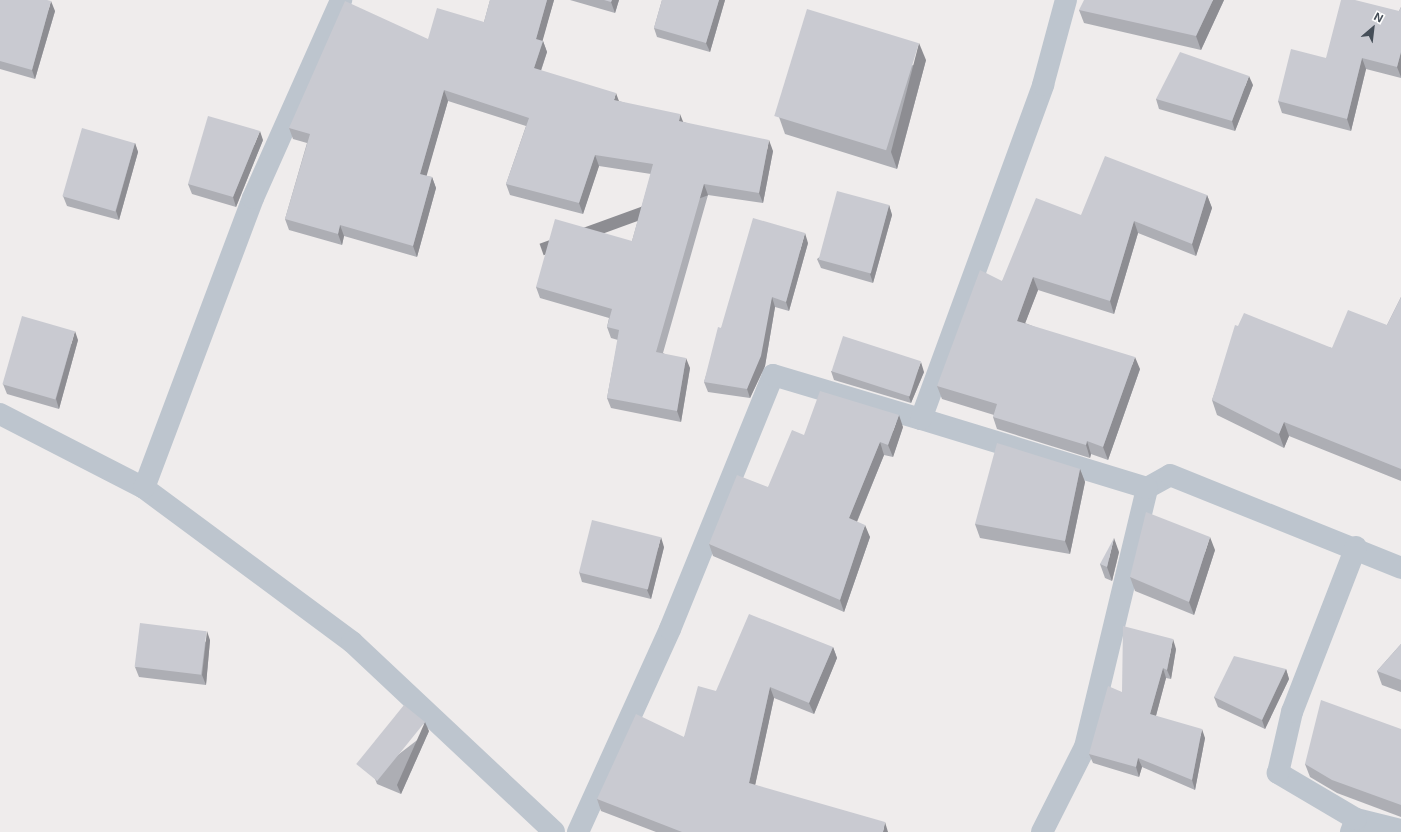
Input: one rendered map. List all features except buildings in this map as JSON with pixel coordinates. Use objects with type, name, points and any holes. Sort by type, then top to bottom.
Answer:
[{"type":"street","points":[[144,488],[253,198],[340,0]]},
{"type":"street","points":[[921,419],[1043,85],[1066,0]]},
{"type":"street","points":[[578,832],[670,630],[773,375],[1147,488],[1170,475],[1356,547],[1401,568]]},
{"type":"street","points":[[0,414],[144,488],[352,642],[554,832]]},
{"type":"street","points":[[1042,832],[1085,747],[1147,488]]},
{"type":"street","points":[[1356,547],[1292,712],[1278,773],[1354,825],[1401,830]]}]
